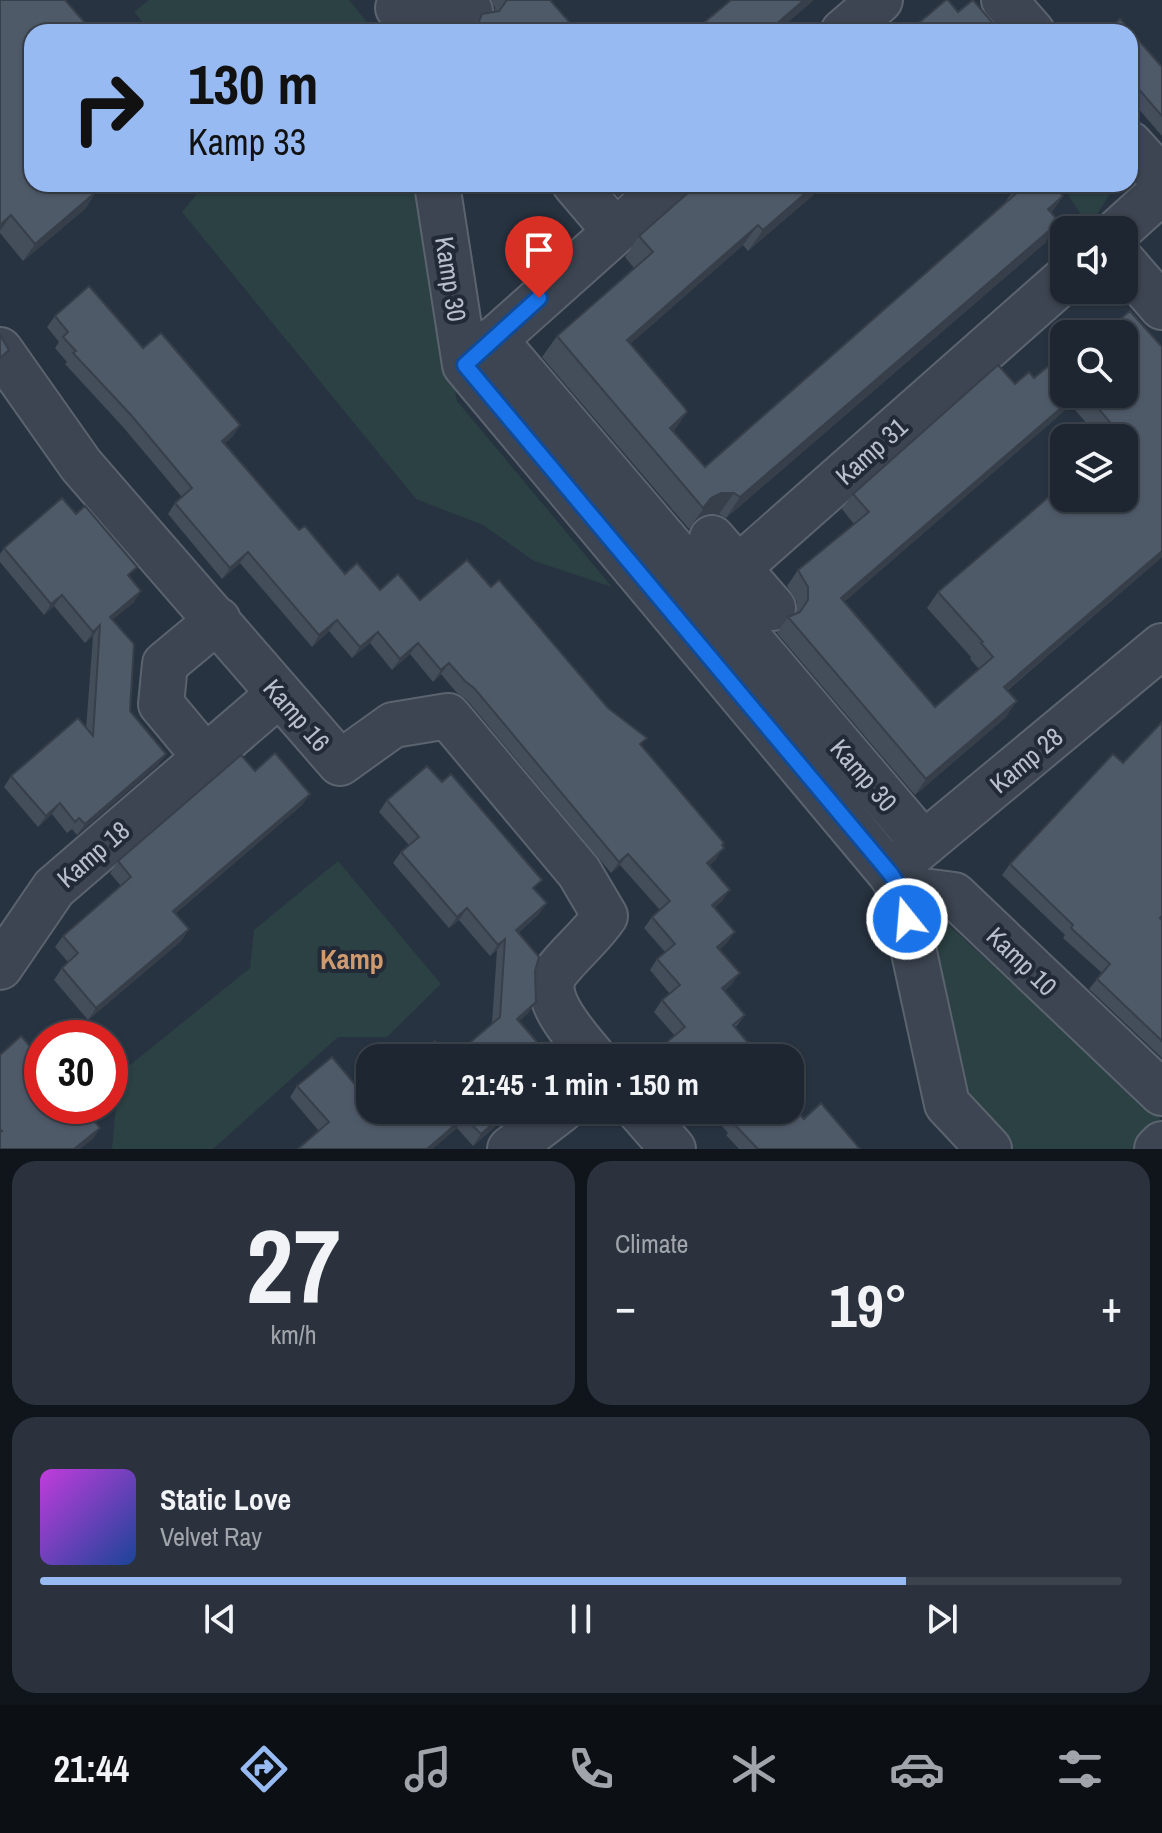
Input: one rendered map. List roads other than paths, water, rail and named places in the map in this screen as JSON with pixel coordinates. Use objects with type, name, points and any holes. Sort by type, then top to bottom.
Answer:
[{"type":"street","points":[[852,24],[880,0]]},
{"type":"street","points":[[1004,0],[1025,24]]},
{"type":"street","points":[[400,10],[434,21],[458,20]]},
{"type":"street","points":[[1138,153],[1162,179]]},
{"type":"street","points":[[1134,216],[1162,191]]},
{"type":"street","name":"Kamp 30","points":[[440,192],[492,341],[931,819]]},
{"type":"street","points":[[492,341],[618,197]]},
{"type":"street","points":[[1138,279],[1162,307]]},
{"type":"street","name":"Kamp 31","points":[[707,575],[1050,292]]},
{"type":"street","name":"Kamp 30","points":[[492,341],[549,370],[707,575],[895,880]]},
{"type":"street","name":"Kamp 16","points":[[0,350],[81,465],[340,763],[393,725],[448,716],[579,872],[605,916],[592,935],[554,975],[552,992],[560,1016],[583,1044]]},
{"type":"street","name":"Kamp 30","points":[[707,575],[765,615],[931,819]]},
{"type":"street","points":[[206,758],[161,704],[165,664],[218,620]]},
{"type":"street","name":"Kamp 28","points":[[895,880],[931,819],[1162,646]]},
{"type":"street","name":"Kamp 18","points":[[0,967],[54,888],[278,695]]},
{"type":"street","points":[[895,880],[947,1104],[989,1149]]},
{"type":"street","name":"Kamp 10","points":[[895,880],[954,895],[1162,1093]]},
{"type":"street","points":[[651,1124],[673,1149]]},
{"type":"street","points":[[1157,1149],[1162,1144]]},
{"type":"district","name":"Kamp","points":[[352,959]]}]
